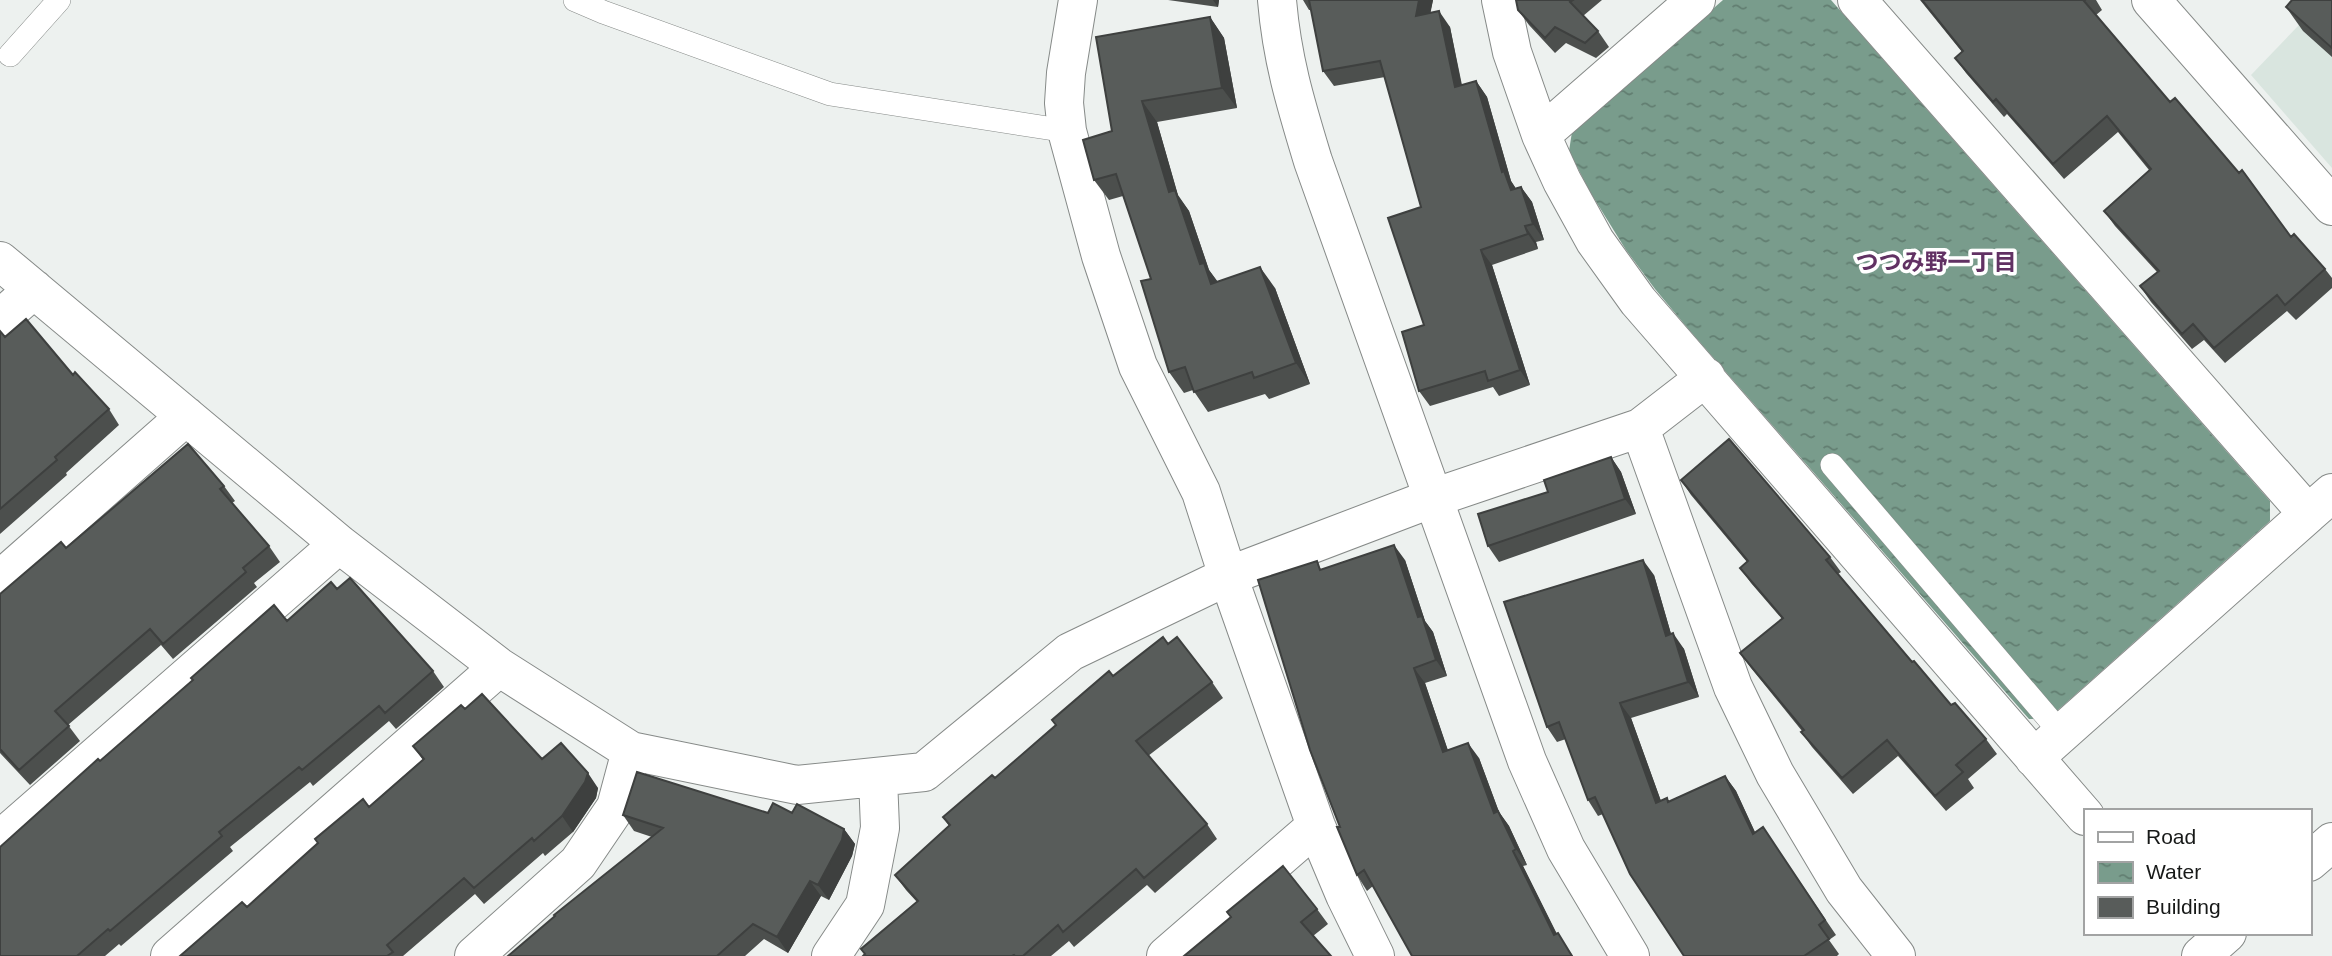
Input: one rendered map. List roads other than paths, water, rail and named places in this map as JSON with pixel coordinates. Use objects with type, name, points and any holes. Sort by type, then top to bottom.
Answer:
[{"type":"street","points":[[1078,0],[1063,103],[1067,131],[1101,256],[1138,366],[1201,492],[1316,826],[1345,895],[1375,956]]},
{"type":"street","points":[[1277,0],[1288,80],[1310,150],[1527,761],[1566,849],[1630,956]]},
{"type":"street","points":[[1502,0],[1512,52],[1541,135],[1562,181],[1595,241],[1638,301],[1706,377],[2048,746],[2084,814]]},
{"type":"street","points":[[1541,135],[1696,0]]},
{"type":"street","points":[[1857,0],[2320,503],[2048,746]]},
{"type":"street","points":[[2151,0],[2332,206]]},
{"type":"street","points":[[0,261],[339,544],[499,667],[631,751],[797,785],[924,772],[1070,652],[1228,576],[1433,498],[1640,428],[1706,377]]},
{"type":"street","points":[[0,319],[34,289]]},
{"type":"street","points":[[0,580],[186,416]]},
{"type":"street","points":[[1640,428],[1733,687],[1775,774],[1844,890],[1896,956]]},
{"type":"street","points":[[3,830],[339,544]]},
{"type":"street","points":[[170,956],[499,667]]},
{"type":"street","points":[[474,956],[578,863],[616,807],[631,751]]},
{"type":"street","points":[[831,956],[865,905],[880,828],[878,778]]},
{"type":"street","points":[[1166,956],[1316,826]]},
{"type":"street","points":[[2311,860],[2332,842]]},
{"type":"lane","points":[[10,55],[59,0]]},
{"type":"lane","points":[[575,0],[830,94],[1067,131]]},
{"type":"lane","points":[[1832,465],[2048,746]]},
{"type":"water","points":[[1723,0],[1831,0],[2270,501],[2270,521],[2048,719],[2029,719],[1690,331],[1626,250],[1590,192],[1569,151],[1572,132]]},
{"type":"district","name":"つつみ野一丁目","points":[[1936,262]]}]
